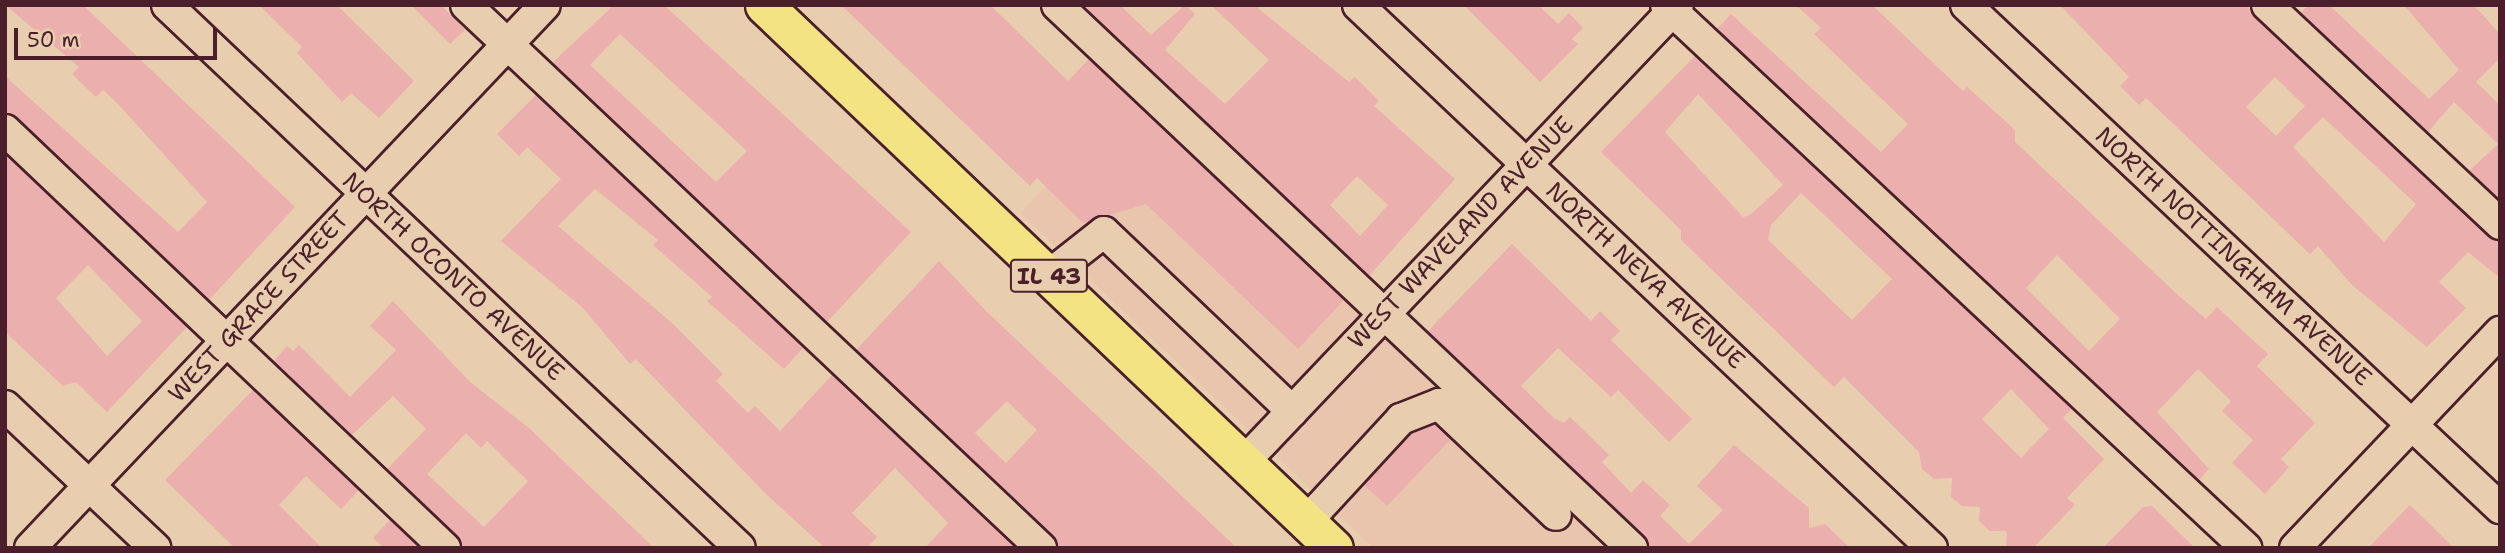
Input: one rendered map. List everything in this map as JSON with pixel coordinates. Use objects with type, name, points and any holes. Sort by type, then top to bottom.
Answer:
[{"type":"main road","name":"IL 43","points":[[764,5],[1334,548]]},
{"type":"street","name":"NORTH OCONTO AVENUE","points":[[167,5],[740,548]]},
{"type":"street","points":[[466,5],[1041,548]]},
{"type":"street","name":"WEST GRACE STREET","points":[[30,548],[545,5]]},
{"type":"street","points":[[1057,5],[1632,548]]},
{"type":"street","name":"NORTH NEVA AVENUE","points":[[1358,5],[1932,548]]},
{"type":"street","name":"NORTH NOTTINGHAM AVENUE","points":[[1966,5],[2500,508]]},
{"type":"street","points":[[2267,5],[2500,225]]},
{"type":"street","points":[[1672,7],[2246,548]]},
{"type":"street","name":"WEST WAVELAND AVENUE","points":[[1244,462],[1672,7]]},
{"type":"street","points":[[5,130],[445,548]]},
{"type":"street","points":[[1048,276],[1104,232],[1292,411]]},
{"type":"street","points":[[2295,548],[2500,332]]},
{"type":"street","points":[[1307,522],[1401,419],[1439,404],[1556,515]]},
{"type":"street","points":[[5,406],[155,548]]},
{"type":"shaded area","points":[[1138,89],[1623,548],[1373,548],[1020,213]]},
{"type":"building","points":[[5,5],[83,5],[295,207],[209,300],[5,113],[5,76],[178,232],[207,202],[118,104],[103,90],[96,97],[72,74],[79,67]]},
{"type":"building","points":[[259,5],[337,5],[414,81],[379,118],[351,93],[342,102],[297,53],[302,47]]},
{"type":"building","points":[[411,5],[441,5],[465,30],[450,44]]},
{"type":"building","points":[[614,5],[664,5],[911,232],[827,322],[552,63]],"holes":[[[620,34],[747,151],[716,182],[590,65]]]},
{"type":"building","points":[[841,5],[990,5],[1068,81],[1089,59],[1344,300],[1298,349],[1146,204],[1083,223],[1037,178],[1030,186]]},
{"type":"building","points":[[1083,5],[1120,5],[1151,35],[1185,5],[1195,14],[1165,50],[1225,104],[1269,60],[1211,5],[1254,5],[1349,82],[1355,77],[1379,101],[1374,106],[1455,179],[1369,276]],"holes":[[[1357,176],[1388,205],[1360,236],[1330,205]]]},
{"type":"building","points":[[1464,5],[1538,5],[1558,24],[1569,13],[1583,28],[1572,39],[1578,44],[1540,82]]},
{"type":"building","points":[[1796,5],[1872,5],[1963,91],[1967,87],[2015,130],[2015,142],[2178,295],[2206,319],[2217,307],[2268,354],[2257,366],[2315,423],[2281,459],[2289,467],[2265,494],[2232,463],[2253,440],[2222,411],[2231,401],[2198,369],[2157,412],[2209,469],[2199,480],[1717,29],[1731,14],[1881,152],[1908,124],[1814,34],[1821,28]],"holes":[[[2057,255],[2120,319],[2089,351],[2026,288]]]},
{"type":"building","points":[[2060,5],[2246,5],[2500,241],[2500,278],[2468,252],[2439,282],[2466,308],[2427,347],[2352,285],[2318,246],[2310,254],[2146,98],[2139,105],[2120,86],[2129,77]],"holes":[[[2275,77],[2305,106],[2276,136],[2246,107]],[[2323,117],[2416,204],[2384,242],[2293,147]]]},
{"type":"building","points":[[2308,5],[2329,5],[2429,99],[2459,70],[2404,5],[2473,5],[2484,16],[2500,35],[2500,58],[2476,82],[2500,105],[2500,200],[2469,171],[2498,144],[2454,102],[2428,132],[2301,13]]},
{"type":"building","points":[[1695,56],[2072,409],[2063,418],[2104,459],[2067,498],[2075,505],[2033,548],[2006,548],[2007,531],[1990,531],[1979,521],[1980,507],[1962,506],[1951,497],[1952,478],[1934,479],[1922,469],[1919,452],[1844,377],[1834,387],[1681,240],[1681,230],[1601,152]],"holes":[[[1698,94],[1783,185],[1750,215],[1743,217],[1665,132]],[[1801,193],[1892,279],[1852,320],[1768,240],[1771,225]],[[2011,389],[2049,429],[2021,458],[1982,419]]]},
{"type":"building","points":[[536,95],[803,348],[784,369],[707,301],[712,297],[653,245],[658,240],[595,189],[558,226],[672,323],[723,374],[716,381],[748,413],[755,406],[780,431],[832,375],[1015,548],[925,548],[948,523],[895,468],[852,513],[877,537],[867,548],[825,548],[767,495],[636,359],[630,364],[583,308],[501,241],[561,179],[527,147],[519,156],[497,134]]},
{"type":"building","points":[[5,154],[187,327],[107,412],[76,382],[63,386],[5,332]],"holes":[[[88,265],[142,321],[107,356],[56,298]]]},
{"type":"building","points":[[1512,244],[1591,321],[1600,311],[1620,331],[1611,340],[1692,419],[1669,442],[1618,390],[1611,397],[1558,348],[1521,386],[1554,418],[1564,423],[1570,417],[1609,455],[1602,462],[1631,493],[1643,480],[1670,505],[1660,516],[1689,544],[1723,510],[1697,486],[1734,445],[1809,508],[1809,528],[1825,524],[1850,548],[1649,548],[1644,535],[1428,331]]},
{"type":"building","points":[[939,261],[986,311],[1237,548],[1058,548],[1053,535],[856,350]],"holes":[[[1007,401],[1037,430],[1006,463],[975,433]]]},
{"type":"building","points":[[393,301],[470,382],[529,428],[654,548],[462,548],[457,535],[387,469],[426,429],[393,396],[352,435],[274,361],[287,346],[293,351],[299,345],[350,397],[396,350],[370,326]],"holes":[[[466,433],[481,448],[487,441],[528,481],[484,527],[427,474]]]},
{"type":"building","points":[[253,390],[359,490],[341,509],[306,476],[279,505],[322,548],[235,548],[165,480]]},
{"type":"building","points":[[1435,424],[1451,439],[1387,506],[1364,485],[1411,434]]},
{"type":"building","points":[[2410,505],[2454,548],[2368,548]]},
{"type":"building","points":[[2152,506],[2195,548],[2103,548],[2143,507]]},
{"type":"building","points":[[390,520],[419,548],[384,548],[373,538]]}]
